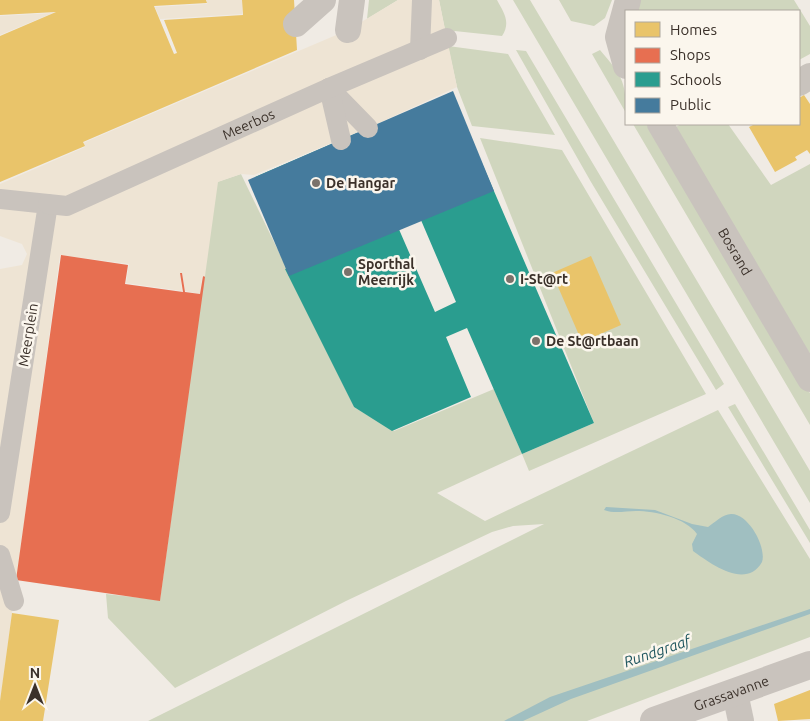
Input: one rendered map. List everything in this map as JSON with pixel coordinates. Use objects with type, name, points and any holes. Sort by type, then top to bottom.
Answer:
[{"type":"street","points":[[296,24],[322,0]]},
{"type":"street","points":[[348,30],[352,0]]},
{"type":"street","points":[[420,50],[422,0]]},
{"type":"street","points":[[625,11],[618,37],[625,62]]},
{"type":"street","name":"Meerbos","points":[[48,204],[67,206],[328,88],[447,38]]},
{"type":"street","points":[[328,88],[368,128]]},
{"type":"street","points":[[328,88],[341,140]]},
{"type":"street","name":"Bosrand","points":[[661,125],[810,379]]},
{"type":"street","points":[[0,199],[48,204]]},
{"type":"street","name":"Meerplein","points":[[0,513],[48,204]]},
{"type":"street","points":[[0,555],[14,601]]},
{"type":"street","name":"Grassavanne","points":[[654,721],[810,665]]},
{"type":"street","points":[[735,693],[741,721]]},
{"type":"green space","points":[[369,0],[398,0],[367,19]]},
{"type":"green space","points":[[439,0],[497,0],[506,18],[505,31],[502,36],[445,30]]},
{"type":"green space","points":[[513,0],[530,0],[810,471],[810,503]]},
{"type":"green space","points":[[559,0],[612,0],[605,18],[594,26],[571,21]]},
{"type":"green space","points":[[639,0],[794,0],[810,26],[810,54],[800,59],[800,10],[634,10]]},
{"type":"green space","points":[[448,46],[508,54],[555,135],[472,126],[457,87]]},
{"type":"green space","points":[[516,50],[526,51],[724,384],[716,390],[591,182]]},
{"type":"green space","points":[[600,50],[621,78],[625,93],[625,111],[592,54]]},
{"type":"green space","points":[[634,125],[649,125],[804,386],[810,393],[810,425]]},
{"type":"green space","points":[[680,125],[729,125],[771,185],[810,164],[810,354],[671,129]]},
{"type":"green space","points":[[480,138],[562,150],[706,394],[529,471],[522,454],[594,423]]},
{"type":"green space","points":[[241,174],[354,407],[394,431],[494,389],[522,454],[437,493],[485,521],[718,410],[810,559],[810,637],[587,721],[148,721],[544,524],[513,526],[492,532],[346,601],[175,688],[108,618],[106,594],[160,600],[217,182]]},
{"type":"green space","points":[[735,404],[810,530],[810,543],[728,407]]},
{"type":"shaded area","points":[[207,0],[242,0],[242,14],[160,19],[155,7],[207,4]]},
{"type":"shaded area","points":[[398,0],[439,0],[457,87],[368,128],[254,175],[241,174],[218,182],[205,276],[202,276],[200,294],[185,291],[182,273],[180,273],[182,291],[126,283],[129,264],[60,255],[0,703],[0,269],[22,265],[27,254],[22,244],[0,236],[0,184],[85,147],[83,143],[348,30]]},
{"type":"shaded area","points":[[53,13],[0,35],[0,16]]},
{"type":"water","points":[[606,507],[655,510],[692,524],[708,527],[725,515],[737,515],[744,519],[755,532],[762,548],[762,562],[755,570],[747,574],[728,572],[693,551],[692,544],[697,534],[686,524],[661,514],[644,511],[612,512],[604,510]]},
{"type":"water","points":[[810,609],[810,614],[571,699],[523,721],[504,721],[550,697]]},
{"type":"building: Homes","points":[[0,0],[206,0],[207,3],[154,6],[174,54],[177,53],[164,20],[243,15],[242,0],[294,0],[297,50],[83,142],[85,146],[0,182],[0,36],[56,12],[0,15]]},
{"type":"building: Homes","points":[[804,95],[810,104],[810,154],[807,150],[795,157],[797,160],[775,172],[749,127],[753,125],[800,125],[800,97]]},
{"type":"building: Homes","points":[[591,256],[621,325],[582,342],[552,273]]},
{"type":"building: Homes","points":[[12,613],[59,620],[43,721],[0,721],[0,701]]},
{"type":"building: Homes","points":[[810,690],[810,719],[778,721],[774,704]]},
{"type":"building: Shops","points":[[61,255],[128,265],[125,284],[183,292],[180,273],[182,273],[185,292],[200,294],[203,276],[205,277],[160,601],[16,580]]},
{"type":"building: Schools","points":[[357,133],[435,312],[456,302],[406,185],[478,154],[594,423],[522,454],[467,328],[446,337],[471,397],[392,431],[354,407],[285,269],[294,266],[255,177]]},
{"type":"building: Public","points":[[453,91],[494,191],[289,276],[248,180]]},
{"type":"place","name":"De Hangar","points":[[316,183]]},
{"type":"place","name":"Sporthal Meerrijk","points":[[348,272]]},
{"type":"place","name":"I-St@rt","points":[[510,279]]},
{"type":"place","name":"De St@rtbaan","points":[[536,341]]},
{"type":"water label","name":"Rundgraaf","points":[[657,651]]}]
